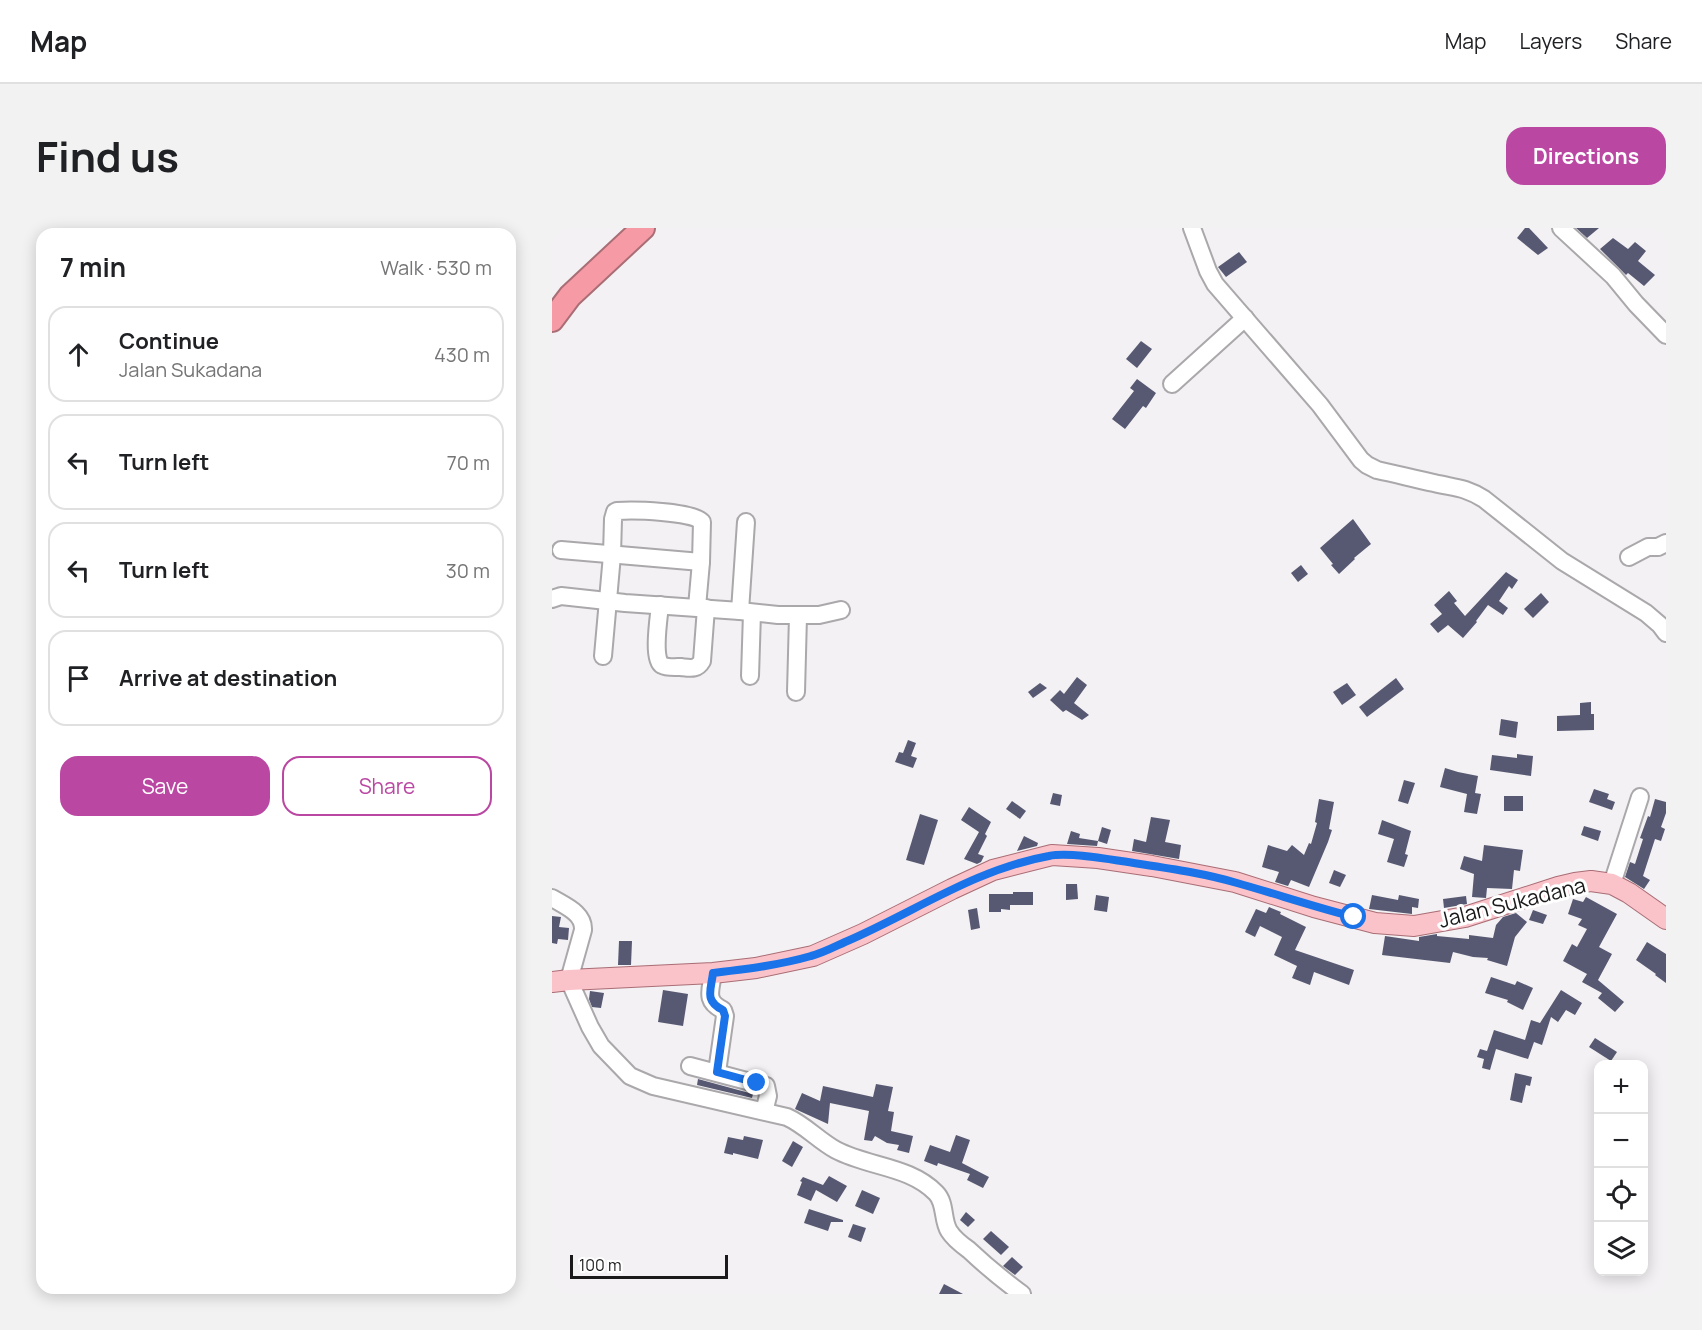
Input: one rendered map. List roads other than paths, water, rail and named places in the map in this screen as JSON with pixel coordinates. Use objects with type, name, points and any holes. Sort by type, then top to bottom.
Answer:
[{"type":"highway","points":[[552,320],[570,296],[643,228]]},
{"type":"main road","name":"Jalan Sukadana","points":[[560,981],[713,973],[756,968],[813,956],[993,870],[1052,855],[1098,858],[1235,882],[1314,907],[1375,922],[1414,926],[1465,916],[1575,882],[1591,881],[1612,884],[1666,919]]},
{"type":"street","points":[[1192,228],[1215,284],[1320,405],[1360,460],[1377,470],[1472,492],[1562,561],[1646,613],[1666,633]]},
{"type":"street","points":[[1561,228],[1613,276],[1636,304],[1666,334]]},
{"type":"street","points":[[1172,384],[1245,318]]},
{"type":"street","points":[[603,656],[615,512],[620,510],[682,514],[698,518],[702,522],[701,662],[698,666],[693,668],[667,666],[658,662],[660,605]]},
{"type":"street","points":[[746,522],[746,612],[750,676]]},
{"type":"street","points":[[1629,557],[1648,547],[1658,547],[1666,543]]},
{"type":"street","points":[[561,550],[701,562]]},
{"type":"street","points":[[552,599],[561,596],[798,616],[819,615],[842,610]]},
{"type":"street","points":[[796,692],[798,616]]},
{"type":"street","points":[[1612,884],[1640,797]]},
{"type":"street","points":[[552,898],[581,917],[584,924],[560,981],[602,1046],[630,1076],[653,1086],[787,1117],[797,1121],[838,1151],[912,1176],[939,1196],[946,1216],[946,1225],[953,1236],[991,1271],[1022,1294]]},
{"type":"street","points":[[713,973],[711,1002],[723,1010],[725,1016],[717,1072]]},
{"type":"street","points":[[690,1066],[766,1086],[768,1096],[766,1104]]}]
